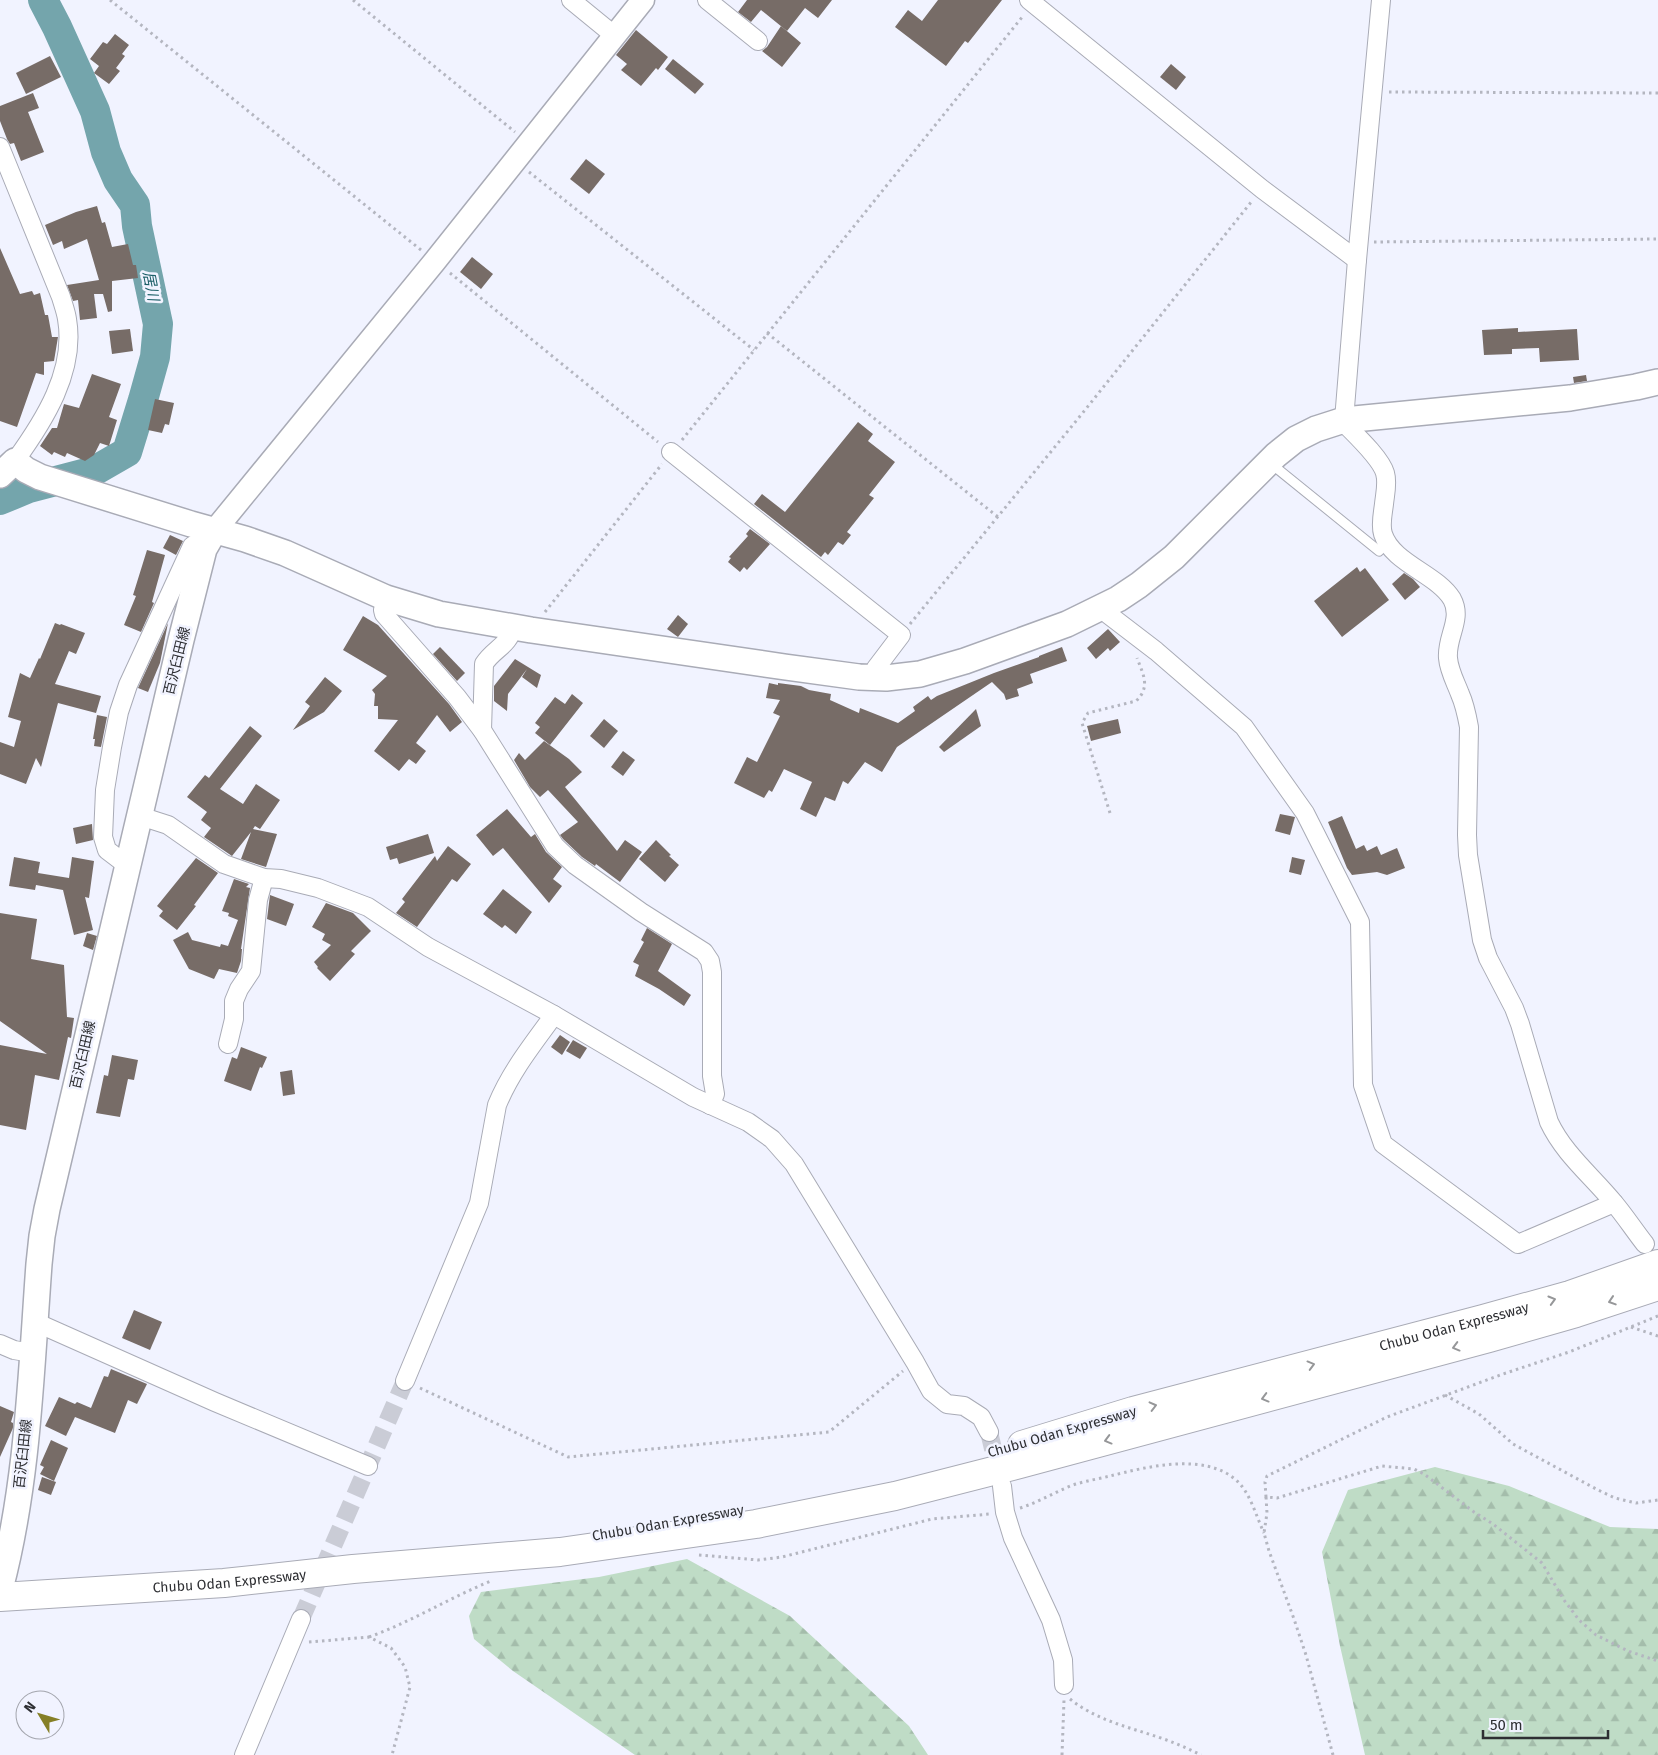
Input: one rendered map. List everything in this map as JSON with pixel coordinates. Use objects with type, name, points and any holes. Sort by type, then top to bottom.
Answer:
[{"type":"highway","name":"Chubu Odan Expressway","points":[[457,1562],[752,1508],[892,1478],[1016,1447],[1133,1411],[1570,1295],[1651,1254]]},
{"type":"highway","name":"Chubu Odan Expressway","points":[[0,1596],[224,1583],[353,1569],[457,1562],[560,1552],[756,1524],[895,1496],[1020,1464],[1489,1338],[1576,1313],[1658,1286]]},
{"type":"main road","points":[[8,468],[210,538],[285,553],[386,598],[439,614],[522,628],[873,678],[920,674],[965,661],[1067,624],[1103,607],[1139,585],[1174,557],[1269,462],[1296,439],[1316,429],[1344,420],[1570,398],[1636,388],[1658,382]]},
{"type":"main road","name":"百沢臼田線","points":[[0,1589],[17,1512],[22,1477],[42,1236],[47,1209],[181,640],[210,538]]},
{"type":"street","points":[[571,0],[615,36]]},
{"type":"street","points":[[128,866],[107,850],[103,837],[106,790],[119,712],[128,685],[192,546],[210,538],[435,261],[643,0]]},
{"type":"street","points":[[707,0],[758,41]]},
{"type":"street","points":[[1381,0],[1358,242],[1344,420],[1347,426],[1380,462],[1385,473],[1382,532],[1387,543],[1396,553],[1442,589],[1451,598],[1456,610],[1448,657],[1451,672],[1466,710],[1470,727],[1468,842],[1482,940],[1488,958],[1514,1008],[1549,1122],[1556,1137],[1565,1150],[1614,1203],[1651,1254]]},
{"type":"street","points":[[1031,2],[1262,188],[1357,260]]},
{"type":"street","points":[[0,147],[61,297],[68,327],[67,357],[56,392],[33,436],[8,468]]},
{"type":"street","points":[[671,452],[901,635],[876,668],[873,678]]},
{"type":"street","points":[[386,598],[384,614],[457,697],[482,730],[555,846],[575,865],[641,912],[704,952],[710,961],[712,972],[712,1076],[715,1094],[710,1105]]},
{"type":"street","points":[[1103,607],[1109,615],[1156,651],[1244,727],[1305,813],[1360,922],[1363,1085],[1383,1144],[1518,1244],[1614,1203]]},
{"type":"street","points":[[482,730],[484,664],[511,636],[522,628]]},
{"type":"street","points":[[140,816],[168,826],[224,864],[264,878],[281,878],[318,888],[368,907],[428,947],[554,1015],[710,1105],[748,1122],[772,1140],[794,1164],[931,1391],[947,1404],[964,1406],[981,1418],[989,1432]]},
{"type":"street","points":[[228,1044],[234,1019],[234,1001],[239,989],[251,971],[258,900],[264,878]]},
{"type":"street","points":[[405,1381],[479,1203],[497,1105],[520,1061],[554,1015]]},
{"type":"street","points":[[35,1322],[215,1402],[368,1466]]},
{"type":"street","points":[[0,1344],[14,1350],[32,1353]]},
{"type":"street","points":[[1002,1486],[1005,1512],[1013,1538],[1051,1620],[1063,1660],[1064,1685]]},
{"type":"street","points":[[244,1755],[301,1619]]},
{"type":"lane","points":[[1269,462],[1379,550],[1387,543]]},
{"type":"path","points":[[110,0],[671,452]]},
{"type":"path","points":[[353,0],[529,143]]},
{"type":"path","points":[[522,628],[671,452],[754,350],[1031,2]]},
{"type":"path","points":[[1373,92],[1658,92]]},
{"type":"path","points":[[515,161],[754,350]]},
{"type":"path","points":[[901,635],[1262,188]]},
{"type":"path","points":[[1358,242],[1658,239]]},
{"type":"path","points":[[767,333],[998,517]]},
{"type":"path","points":[[1110,813],[1082,723],[1088,713],[1136,701],[1142,696],[1146,683],[1130,638],[1130,631]]},
{"type":"path","points":[[1264,1533],[1267,1513],[1264,1482],[1267,1476],[1386,1417],[1569,1352],[1658,1316]]},
{"type":"path","points":[[1630,1327],[1658,1336]]},
{"type":"path","points":[[405,1381],[568,1457],[829,1432],[915,1362]]},
{"type":"path","points":[[1444,1395],[1479,1414],[1513,1444],[1598,1490],[1615,1498],[1636,1503],[1658,1500]]},
{"type":"path","points":[[697,1555],[758,1560],[782,1557],[932,1519],[1005,1512],[1034,1504],[1074,1485],[1146,1467],[1182,1464],[1214,1468],[1235,1479],[1244,1489],[1264,1533],[1300,1637],[1333,1755]]},
{"type":"path","points":[[1266,1497],[1277,1498],[1382,1466],[1414,1470],[1424,1474],[1493,1524],[1542,1563],[1564,1600],[1579,1620],[1596,1635],[1628,1651],[1658,1661]]},
{"type":"path","points":[[290,1644],[369,1637],[388,1630],[467,1590],[492,1580]]},
{"type":"path","points":[[369,1637],[391,1648],[406,1667],[410,1687],[392,1755]]},
{"type":"path","points":[[1062,1755],[1064,1685]]},
{"type":"path","points":[[1064,1685],[1070,1699],[1098,1716],[1121,1726],[1179,1745],[1201,1755]]},
{"type":"green space","points":[[1435,1467],[1509,1486],[1610,1527],[1658,1529],[1658,1755],[1365,1755],[1340,1646],[1322,1552],[1348,1490]]},
{"type":"green space","points":[[687,1559],[790,1616],[909,1726],[928,1755],[635,1755],[513,1671],[474,1639],[469,1616],[481,1592],[599,1577]]},
{"type":"building","points":[[747,0],[832,0],[818,18],[805,8],[787,31],[761,10],[751,22],[738,12]]},
{"type":"building","points":[[938,0],[1002,0],[968,43],[965,41],[946,66],[895,27],[908,10],[922,21]]},
{"type":"building","points":[[781,26],[801,43],[782,67],[762,51],[767,47]]},
{"type":"building","points":[[636,30],[668,57],[658,70],[656,68],[641,86],[621,70],[627,64],[616,55]]},
{"type":"building","points":[[115,34],[129,45],[122,54],[125,56],[116,68],[120,71],[109,84],[94,73],[99,66],[90,59],[103,42],[107,44]]},
{"type":"building","points":[[50,56],[61,77],[26,94],[16,73]]},
{"type":"building","points":[[673,59],[704,84],[695,94],[665,69]]},
{"type":"building","points":[[1171,64],[1186,77],[1176,90],[1160,77]]},
{"type":"building","points":[[33,93],[39,108],[28,112],[44,152],[21,161],[14,143],[10,144],[7,139],[0,121],[0,106]]},
{"type":"building","points":[[586,159],[605,174],[589,194],[570,179]]},
{"type":"building","points":[[97,206],[102,223],[105,222],[112,247],[128,244],[133,265],[136,265],[138,278],[112,281],[112,311],[108,312],[103,294],[94,294],[97,318],[80,320],[78,300],[73,301],[67,285],[99,280],[87,239],[64,249],[62,241],[53,245],[45,225],[76,212]]},
{"type":"building","points":[[0,248],[20,294],[32,291],[34,295],[40,293],[45,315],[48,315],[52,337],[58,337],[54,361],[44,362],[44,375],[36,373],[17,427],[0,421]]},
{"type":"building","points":[[472,257],[493,274],[481,289],[460,272]]},
{"type":"building","points":[[1518,328],[1518,332],[1577,329],[1579,360],[1540,362],[1539,348],[1512,349],[1512,354],[1484,355],[1482,330]]},
{"type":"building","points":[[130,329],[133,351],[112,354],[109,331]]},
{"type":"building","points":[[92,374],[121,384],[109,417],[117,420],[109,446],[100,443],[94,455],[85,461],[67,453],[65,457],[54,452],[52,455],[40,446],[52,428],[57,428],[64,404],[79,408]]},
{"type":"building","points":[[1586,375],[1587,381],[1574,383],[1573,377]]},
{"type":"building","points":[[155,399],[174,403],[169,425],[165,424],[162,433],[148,430]]},
{"type":"building","points":[[858,422],[873,434],[868,441],[895,462],[869,495],[874,498],[847,532],[851,535],[843,545],[838,542],[828,555],[825,552],[821,557],[754,504],[762,494],[785,512]]},
{"type":"building","points":[[750,529],[770,544],[747,570],[744,567],[740,572],[728,562],[731,558],[729,557],[748,536],[746,534]]},
{"type":"building","points":[[170,535],[183,541],[176,555],[163,548]]},
{"type":"building","points":[[147,550],[165,555],[152,602],[154,603],[141,632],[124,625],[136,596],[133,595]]},
{"type":"building","points":[[1357,567],[1360,572],[1365,568],[1389,600],[1342,637],[1314,601]]},
{"type":"building","points":[[1404,573],[1420,587],[1405,600],[1392,584]]},
{"type":"building","points":[[678,615],[688,624],[678,637],[667,629]]},
{"type":"building","points":[[363,616],[378,625],[449,704],[462,722],[450,732],[437,715],[416,743],[426,751],[416,764],[409,759],[399,771],[374,751],[398,720],[378,719],[378,706],[374,706],[375,694],[372,690],[387,676],[343,650]]},
{"type":"building","points":[[55,623],[85,633],[76,654],[69,651],[55,684],[101,696],[96,713],[58,703],[41,767],[36,758],[26,784],[0,774],[0,742],[14,747],[21,721],[8,717],[20,673],[30,678]]},
{"type":"building","points":[[168,623],[160,663],[148,692],[138,688]]},
{"type":"building","points":[[1108,629],[1120,642],[1110,651],[1108,648],[1096,659],[1087,648]]},
{"type":"building","points":[[440,647],[465,673],[457,681],[433,654]]},
{"type":"building","points":[[1062,647],[1067,661],[1030,674],[1033,683],[1017,689],[1019,696],[1006,700],[1004,694],[992,682],[897,747],[882,772],[865,762],[848,784],[843,781],[835,801],[825,797],[816,817],[800,809],[812,782],[784,769],[772,792],[769,790],[764,798],[734,783],[747,757],[757,762],[780,716],[773,713],[780,700],[766,698],[769,683],[801,686],[809,690],[831,694],[830,700],[859,713],[860,708],[898,723],[915,711],[913,707],[928,696],[931,700]]},
{"type":"building","points":[[515,659],[541,675],[537,688],[522,677],[527,669],[508,694],[507,711],[494,701],[494,686]]},
{"type":"building","points":[[325,677],[342,691],[324,712],[293,730],[310,706],[305,702]]},
{"type":"building","points":[[572,694],[583,703],[550,745],[535,733],[540,727],[535,723],[555,697],[565,704]]},
{"type":"building","points":[[976,709],[981,726],[944,752],[939,747]]},
{"type":"building","points":[[97,715],[107,717],[101,747],[94,746],[95,739],[93,739]]},
{"type":"building","points":[[604,719],[618,731],[604,748],[590,736]]},
{"type":"building","points":[[1118,719],[1121,733],[1091,741],[1087,726]]},
{"type":"building","points":[[250,726],[262,736],[220,789],[243,804],[256,784],[280,800],[260,829],[255,826],[253,829],[277,834],[266,867],[241,859],[251,832],[232,856],[204,837],[211,828],[201,820],[207,812],[187,797],[205,775],[209,778]]},
{"type":"building","points":[[544,741],[569,759],[582,772],[565,787],[617,851],[625,840],[642,852],[620,882],[596,864],[595,866],[582,857],[563,839],[560,835],[578,822],[548,790],[540,797],[530,787],[514,760],[519,753],[525,760]]},
{"type":"building","points":[[623,751],[635,760],[623,776],[611,767]]},
{"type":"building","points":[[507,809],[531,837],[535,834],[546,852],[562,867],[553,879],[562,886],[549,903],[503,848],[493,856],[476,835]]},
{"type":"building","points":[[1280,814],[1295,817],[1290,835],[1275,831]]},
{"type":"building","points":[[1342,816],[1356,849],[1364,845],[1367,851],[1377,846],[1381,855],[1397,848],[1405,868],[1387,875],[1377,872],[1352,875],[1347,868],[1328,822]]},
{"type":"building","points":[[92,824],[93,840],[76,844],[73,828]]},
{"type":"building","points":[[428,834],[434,853],[399,864],[397,858],[390,860],[386,847]]},
{"type":"building","points":[[656,840],[679,865],[665,882],[639,859]]},
{"type":"building","points":[[448,846],[471,864],[457,882],[452,879],[417,927],[396,913],[405,902],[402,899],[435,856],[437,861]]},
{"type":"building","points":[[14,857],[40,862],[38,873],[69,878],[72,857],[94,861],[89,898],[85,897],[93,930],[74,935],[63,890],[36,885],[35,890],[9,886]]},
{"type":"building","points":[[1292,857],[1305,860],[1301,875],[1289,872]]},
{"type":"building","points":[[196,858],[218,873],[177,930],[159,916],[163,911],[157,906]]},
{"type":"building","points":[[234,879],[249,884],[246,887],[250,888],[241,961],[237,973],[219,969],[214,979],[189,969],[173,940],[188,932],[192,940],[220,947],[221,944],[228,946],[238,920],[228,916],[229,913],[222,911]]},
{"type":"building","points":[[503,889],[532,912],[516,934],[505,925],[502,928],[483,914]]},
{"type":"building","points":[[270,895],[294,904],[286,926],[267,919]]},
{"type":"building","points":[[326,903],[353,913],[371,931],[351,951],[355,954],[330,981],[317,968],[314,962],[331,945],[322,940],[325,934],[312,927]]},
{"type":"building","points":[[0,913],[37,919],[31,959],[64,965],[67,1017],[74,1018],[71,1038],[68,1037],[59,1080],[35,1075],[26,1130],[0,1125],[0,1045],[47,1054],[0,1021]]},
{"type":"building","points":[[647,928],[672,944],[658,971],[691,995],[684,1006],[635,976],[639,965],[633,962],[644,942],[641,940]]},
{"type":"building","points":[[87,933],[97,936],[93,950],[83,946]]},
{"type":"building","points":[[560,1035],[570,1042],[562,1055],[551,1047]]},
{"type":"building","points":[[573,1040],[587,1048],[580,1059],[566,1051]]},
{"type":"building","points":[[241,1047],[267,1057],[262,1068],[260,1067],[251,1091],[224,1081],[232,1057],[237,1059]]},
{"type":"building","points":[[112,1055],[138,1060],[134,1080],[128,1079],[120,1117],[96,1113],[104,1075],[108,1076]]},
{"type":"building","points":[[292,1070],[295,1094],[283,1096],[280,1072]]},
{"type":"building","points":[[134,1310],[162,1322],[150,1350],[122,1338]]},
{"type":"building","points":[[111,1369],[147,1384],[137,1404],[128,1400],[115,1433],[75,1417],[66,1436],[45,1426],[59,1397],[91,1408],[104,1376],[108,1377]]},
{"type":"building","points":[[0,1406],[14,1412],[11,1422],[13,1423],[13,1428],[0,1457]]},
{"type":"building","points":[[51,1440],[68,1448],[54,1481],[40,1474],[44,1467],[40,1465]]},
{"type":"building","points":[[42,1477],[56,1482],[51,1495],[38,1490]]},
{"type":"waterway","name":"居川","points":[[0,500],[29,488],[94,471],[127,452],[155,357],[158,324],[137,226],[135,205],[118,180],[106,152],[95,111],[43,0]]},
{"type":"tunnel","points":[[301,1619],[405,1381]]},
{"type":"tunnel","points":[[989,1432],[1000,1478]]}]
